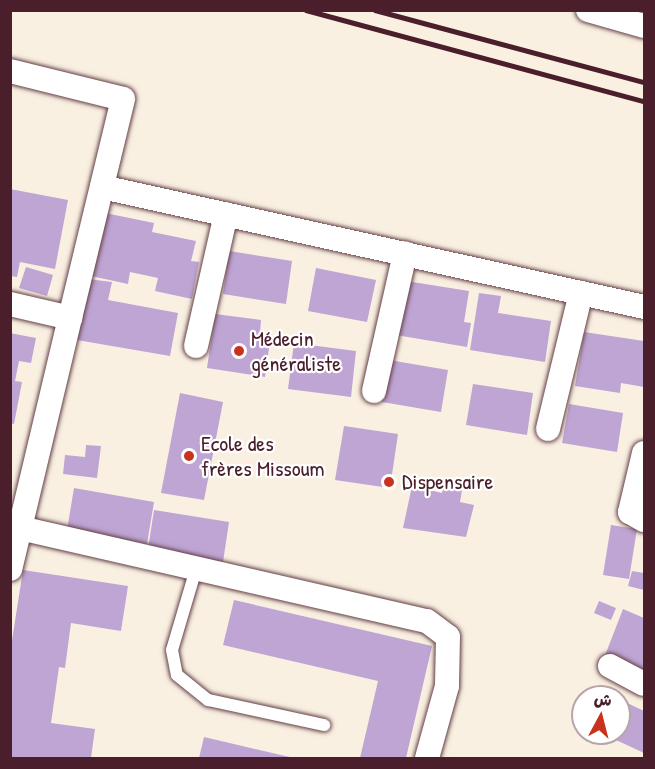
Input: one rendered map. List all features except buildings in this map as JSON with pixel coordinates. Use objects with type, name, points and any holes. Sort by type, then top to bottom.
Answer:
[{"type":"street","points":[[588,10],[645,26]]},
{"type":"street","points":[[10,72],[123,99],[10,568]]},
{"type":"street","points":[[102,187],[645,307]]},
{"type":"street","points":[[196,346],[225,214]]},
{"type":"street","points":[[374,391],[405,253]]},
{"type":"street","points":[[548,429],[581,292]]},
{"type":"street","points":[[10,304],[70,318]]},
{"type":"street","points":[[645,453],[630,512],[645,520]]},
{"type":"street","points":[[20,528],[427,621],[448,637],[447,686],[427,759]]},
{"type":"street","points":[[610,666],[645,684]]},
{"type":"lane","points":[[196,569],[172,650],[177,675],[208,700],[324,725]]},
{"type":"railway","points":[[306,10],[644,101]]},
{"type":"railway","points":[[375,10],[644,82]]},
{"type":"place","name":"Médecin généraliste","points":[[239,351]]},
{"type":"place","name":"Ecole des frères Missoum","points":[[189,456]]},
{"type":"place","name":"Dispensaire","points":[[389,482]]}]
